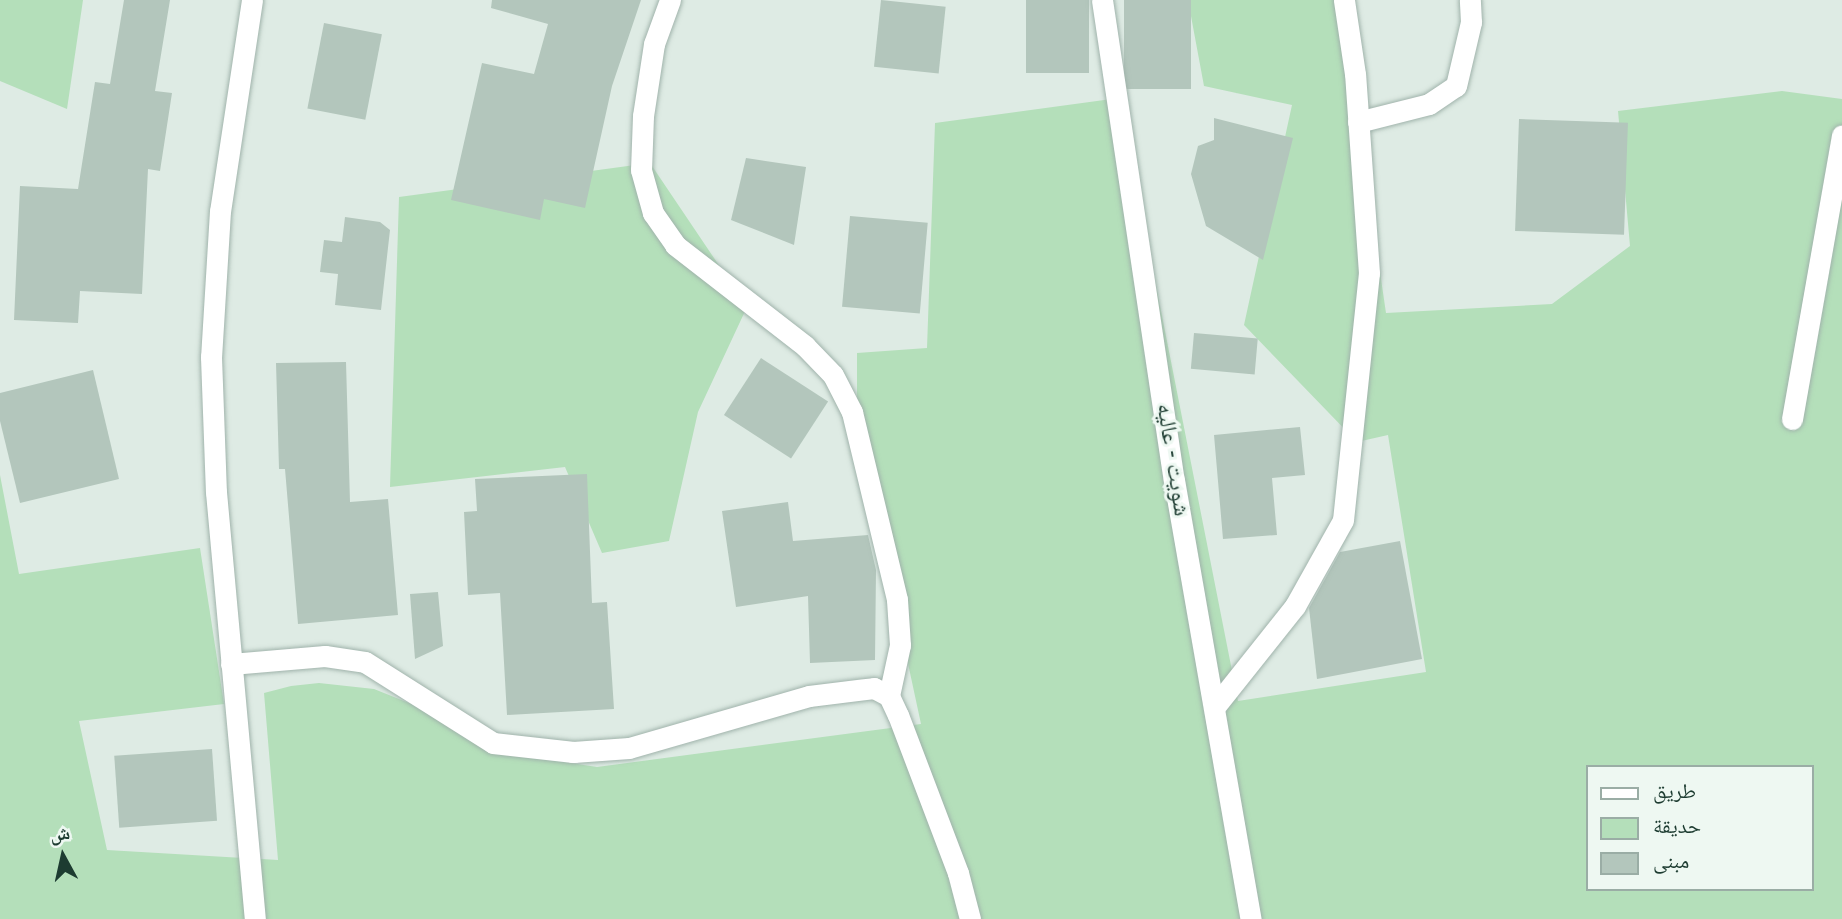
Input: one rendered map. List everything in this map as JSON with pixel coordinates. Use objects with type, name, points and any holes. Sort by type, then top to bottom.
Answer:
[{"type":"street","points":[[252,0],[220,211],[211,357],[216,492],[255,919]]},
{"type":"street","points":[[670,0],[654,44],[643,116],[641,170],[653,213],[675,245],[805,346],[833,375],[852,412],[887,541],[897,600],[900,645],[889,696],[958,873],[970,919]]},
{"type":"street","name":"شويت - عاليه","points":[[1102,0],[1174,480],[1217,704],[1251,919]]},
{"type":"street","points":[[1217,704],[1295,606],[1343,520],[1370,272],[1358,122],[1344,0]]},
{"type":"street","points":[[1358,122],[1429,104],[1456,86],[1466,52],[1470,0]]},
{"type":"street","points":[[1792,419],[1842,135]]},
{"type":"street","points":[[231,664],[325,656],[365,662],[391,674],[493,744],[520,749],[629,748],[809,696],[874,688],[889,696]]},
{"type":"green space","points":[[0,0],[83,0],[67,109],[0,81]]},
{"type":"green space","points":[[1188,0],[1340,0],[1386,313],[1552,304],[1630,246],[1618,111],[1782,91],[1842,99],[1842,919],[0,919],[0,475],[19,574],[200,548],[224,704],[79,721],[107,850],[278,860],[264,693],[291,686],[319,683],[374,689],[551,760],[597,767],[921,724],[857,426],[857,353],[927,348],[935,123],[1119,98],[1238,701],[1426,672],[1388,435],[1357,442],[1244,325],[1292,105],[1204,86]]},
{"type":"green space","points":[[650,163],[747,307],[698,412],[669,541],[602,553],[565,467],[390,487],[399,197]]},
{"type":"building","points":[[124,0],[170,0],[155,91],[172,93],[160,171],[148,169],[142,294],[80,291],[78,323],[14,320],[20,186],[78,189],[95,82],[110,84]]},
{"type":"building","points":[[492,0],[641,0],[612,86],[585,208],[544,199],[540,220],[451,200],[482,63],[534,74],[548,24],[491,8]]},
{"type":"building","points":[[881,0],[946,7],[939,73],[874,67]]},
{"type":"building","points":[[1026,0],[1089,0],[1089,73],[1026,73]]},
{"type":"building","points":[[1124,0],[1191,0],[1191,89],[1124,89]]},
{"type":"building","points":[[324,23],[382,34],[365,120],[307,108]]},
{"type":"building","points":[[1214,118],[1293,138],[1263,260],[1206,226],[1191,174],[1198,146],[1214,140]]},
{"type":"building","points":[[1519,119],[1628,123],[1624,235],[1515,231]]},
{"type":"building","points":[[746,158],[806,167],[794,245],[731,220]]},
{"type":"building","points":[[850,216],[928,223],[920,313],[842,307]]},
{"type":"building","points":[[345,217],[380,222],[390,230],[381,310],[335,305],[338,274],[320,272],[324,240],[342,242]]},
{"type":"building","points":[[1194,333],[1258,339],[1255,374],[1191,369]]},
{"type":"building","points":[[761,358],[828,402],[791,459],[724,415]]},
{"type":"building","points":[[346,362],[350,502],[388,499],[398,615],[298,624],[285,469],[279,469],[276,363]]},
{"type":"building","points":[[93,370],[119,479],[20,503],[0,421],[0,393]]},
{"type":"building","points":[[1300,427],[1305,475],[1272,478],[1277,535],[1223,539],[1214,435]]},
{"type":"building","points":[[587,474],[592,603],[607,602],[614,709],[507,715],[500,593],[468,595],[464,512],[477,511],[475,479]]},
{"type":"building","points":[[788,502],[793,541],[868,535],[876,570],[875,660],[810,663],[808,596],[736,607],[722,511]]},
{"type":"building","points":[[1400,541],[1422,659],[1317,679],[1309,608],[1340,552]]},
{"type":"building","points":[[438,592],[443,646],[415,659],[410,594]]},
{"type":"building","points":[[212,749],[217,821],[119,828],[114,756]]}]
